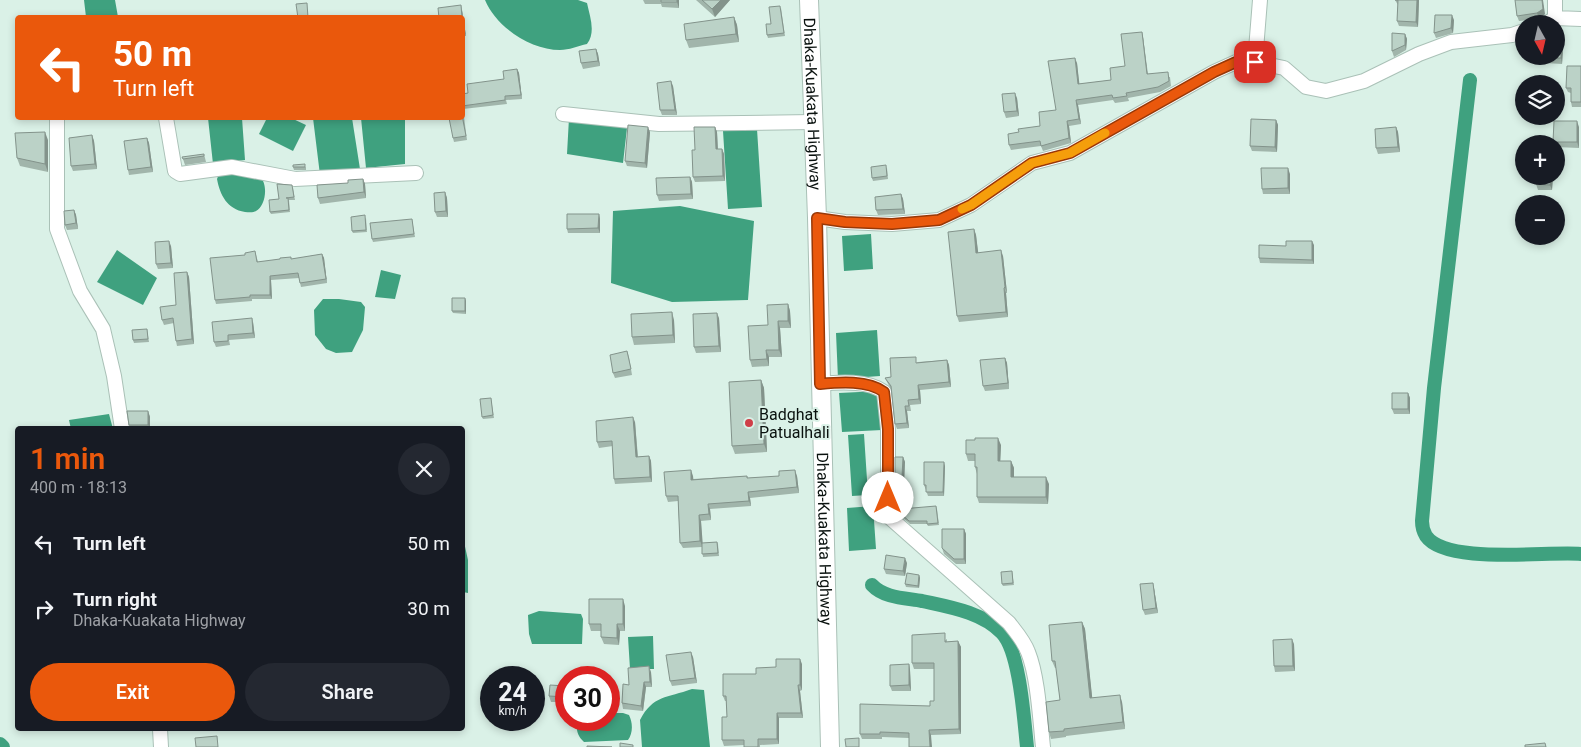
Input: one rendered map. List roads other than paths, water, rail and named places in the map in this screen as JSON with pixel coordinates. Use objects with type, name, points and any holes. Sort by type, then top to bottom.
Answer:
[{"type":"main road","name":"Dhaka-Kuakata Highway","points":[[809,0],[817,218],[830,747]]},
{"type":"street","points":[[1255,62],[1260,0]]},
{"type":"street","points":[[1552,15],[1556,0]]},
{"type":"street","points":[[1565,20],[1581,19]]},
{"type":"street","points":[[817,218],[845,222],[892,224],[939,220],[971,205],[1032,163],[1070,153],[1214,72],[1236,62],[1255,62],[1284,68],[1306,87],[1326,91],[1364,81],[1419,54],[1451,42],[1515,34]]},
{"type":"street","points":[[563,114],[659,124],[813,122]]},
{"type":"street","points":[[57,120],[57,229],[80,291],[103,329],[114,376],[122,426]]},
{"type":"street","points":[[166,120],[175,171],[180,174],[232,167],[295,179],[416,173]]},
{"type":"street","points":[[820,384],[847,382],[875,388],[884,392],[888,429],[888,516],[1009,623],[1020,637],[1028,652],[1034,675],[1043,747]]},
{"type":"street","points":[[160,731],[162,747]]},
{"type":"waterway","points":[[1470,80],[1434,388],[1422,521],[1423,529],[1426,536],[1437,545],[1454,551],[1498,555],[1581,554]]},
{"type":"waterway","points":[[872,585],[882,593],[889,595],[965,611],[985,620],[1002,633],[1008,642],[1017,670],[1023,704],[1027,747]]},
{"type":"waterway","points":[[0,744],[3,747]]},
{"type":"place","name":"Badghat Patualhali","points":[[749,423]]}]
